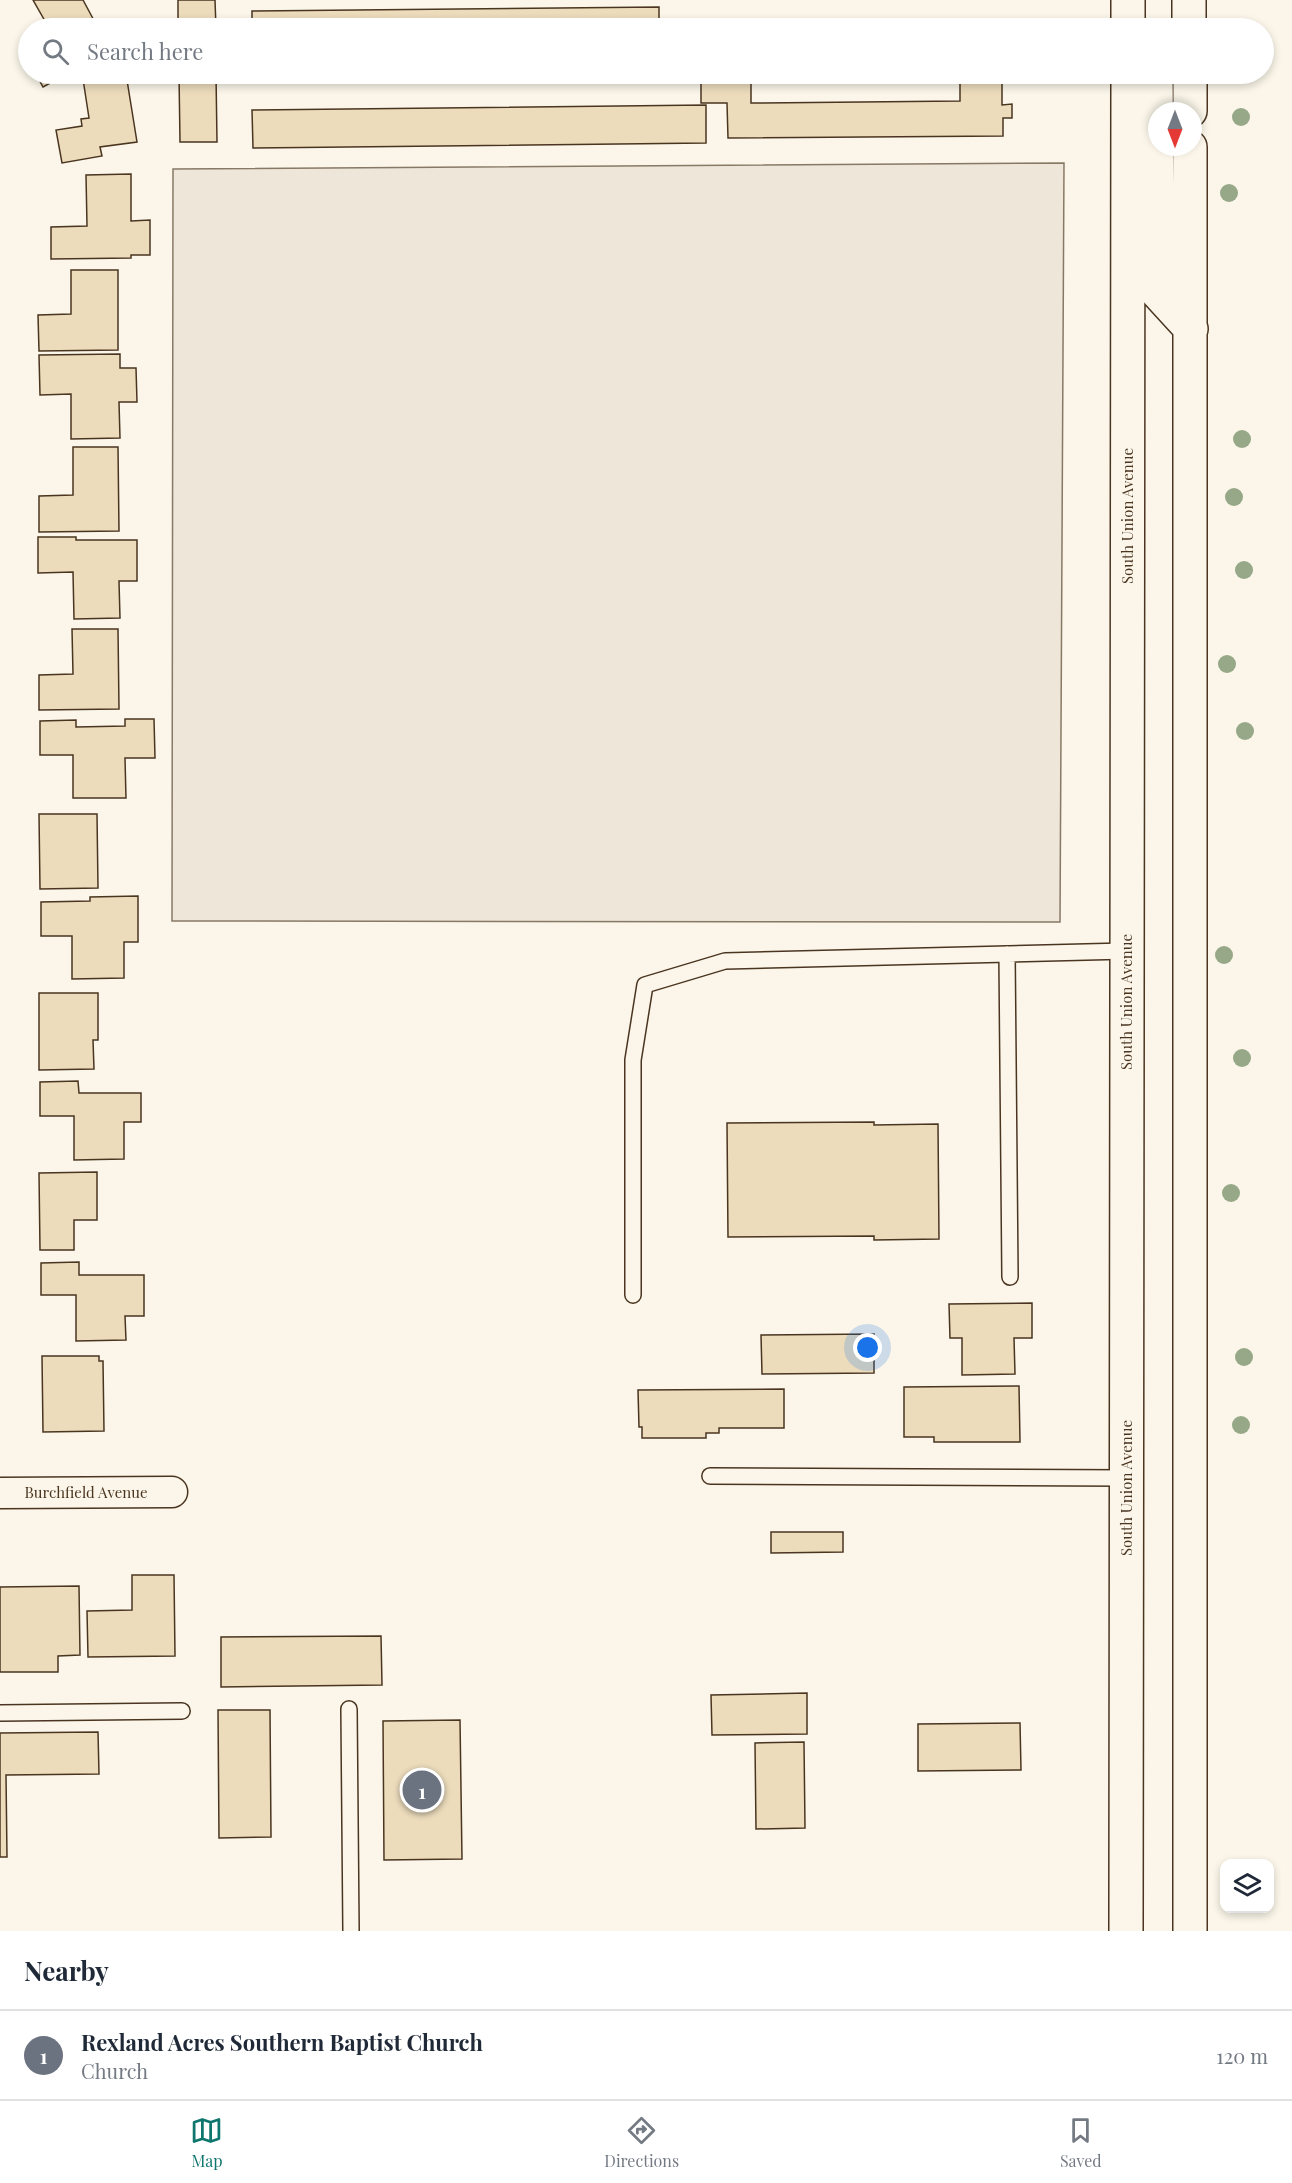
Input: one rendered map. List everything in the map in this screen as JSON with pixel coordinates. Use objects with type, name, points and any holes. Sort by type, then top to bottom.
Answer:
[{"type":"main road","points":[[1128,0],[1128,18]]},
{"type":"main road","points":[[1189,0],[1189,18]]},
{"type":"main road","name":"South Union Avenue","points":[[1126,1931],[1128,84]]},
{"type":"main road","points":[[1156,84],[1158,293],[1191,329]]},
{"type":"main road","points":[[1190,84],[1190,102]]},
{"type":"main road","points":[[1190,156],[1190,1931]]},
{"type":"street","name":"Burchfield Avenue","points":[[0,1493],[172,1492]]},
{"type":"lane","points":[[633,1294],[633,1060],[645,985],[725,961],[1126,951]]},
{"type":"lane","points":[[1007,954],[1010,1277]]},
{"type":"lane","points":[[710,1476],[1125,1478]]},
{"type":"lane","points":[[349,1709],[351,1931]]},
{"type":"lane","points":[[0,1713],[182,1711]]},
{"type":"shaded area","points":[[1064,163],[1060,922],[172,921],[173,169]]},
{"type":"building","points":[[33,0],[83,0],[93,18],[43,18]]},
{"type":"building","points":[[178,0],[215,0],[216,18],[178,18]]},
{"type":"building","points":[[659,7],[659,18],[252,18],[252,11]]},
{"type":"building","points":[[84,84],[128,84],[137,142],[100,147],[102,156],[62,163],[56,130],[82,126],[81,119],[89,118]]},
{"type":"building","points":[[179,84],[216,84],[217,142],[180,142]]},
{"type":"building","points":[[701,84],[751,84],[751,103],[960,101],[960,84],[1002,84],[1002,105],[1012,104],[1012,118],[1003,118],[1003,136],[728,138],[727,103],[701,103]]},
{"type":"building","points":[[706,105],[706,143],[253,148],[252,110]]},
{"type":"building","points":[[131,174],[131,221],[150,220],[150,255],[131,255],[131,258],[51,259],[51,227],[87,226],[86,175]]},
{"type":"building","points":[[71,270],[118,270],[118,350],[39,351],[38,315],[71,314]]},
{"type":"building","points":[[120,354],[120,368],[136,368],[137,402],[119,402],[120,438],[71,439],[71,394],[40,395],[39,355]]},
{"type":"building","points":[[73,447],[118,447],[119,531],[39,532],[39,496],[73,495]]},
{"type":"building","points":[[38,537],[76,537],[76,540],[137,540],[137,581],[119,581],[120,618],[74,619],[73,572],[38,573]]},
{"type":"building","points":[[72,629],[118,629],[119,709],[39,710],[39,675],[73,674]]},
{"type":"building","points":[[125,719],[154,719],[155,758],[125,758],[126,798],[73,798],[73,755],[40,755],[40,721],[76,720],[76,727],[125,726]]},
{"type":"building","points":[[39,814],[97,814],[98,888],[40,889]]},
{"type":"building","points":[[138,896],[138,942],[124,942],[124,978],[72,979],[72,936],[41,936],[41,902],[90,901],[90,897]]},
{"type":"building","points":[[39,993],[98,993],[98,1040],[93,1040],[94,1069],[39,1070]]},
{"type":"building","points":[[78,1081],[79,1093],[141,1093],[141,1122],[124,1122],[124,1159],[74,1160],[74,1116],[40,1116],[40,1082]]},
{"type":"building","points":[[874,1122],[874,1125],[938,1124],[939,1239],[874,1240],[874,1236],[728,1237],[727,1123]]},
{"type":"building","points":[[97,1172],[97,1220],[74,1220],[74,1250],[40,1250],[39,1173]]},
{"type":"building","points":[[79,1262],[79,1275],[144,1275],[144,1316],[125,1316],[126,1340],[76,1341],[76,1295],[41,1295],[41,1263]]},
{"type":"building","points":[[1032,1303],[1032,1338],[1014,1338],[1015,1374],[962,1375],[962,1338],[950,1338],[949,1304]]},
{"type":"building","points":[[874,1334],[874,1373],[762,1374],[761,1335]]},
{"type":"building","points":[[42,1356],[99,1356],[99,1361],[103,1361],[104,1431],[43,1432]]},
{"type":"building","points":[[1019,1386],[1020,1442],[934,1442],[934,1437],[904,1437],[904,1387]]},
{"type":"building","points":[[784,1389],[784,1428],[719,1428],[719,1433],[706,1433],[706,1438],[642,1438],[642,1427],[639,1427],[638,1390]]},
{"type":"building","points":[[771,1532],[843,1532],[843,1552],[771,1553]]},
{"type":"building","points":[[132,1575],[174,1575],[175,1656],[88,1657],[87,1611],[132,1610]]},
{"type":"building","points":[[79,1586],[80,1655],[58,1656],[58,1672],[0,1672],[0,1587]]},
{"type":"building","points":[[381,1636],[382,1685],[221,1687],[221,1637]]},
{"type":"building","points":[[807,1693],[807,1734],[712,1735],[711,1695]]},
{"type":"building","points":[[218,1710],[270,1710],[271,1837],[219,1838]]},
{"type":"building","points":[[460,1720],[462,1859],[384,1860],[383,1721]]},
{"type":"building","points":[[1020,1723],[1021,1770],[918,1771],[918,1724]]},
{"type":"building","points":[[98,1732],[99,1774],[6,1775],[7,1857],[0,1857],[0,1733]]},
{"type":"building","points":[[804,1742],[805,1828],[756,1829],[755,1743]]},
{"type":"place","name":"Rexland Acres Southern Baptist Church","points":[[422,1790]]}]
